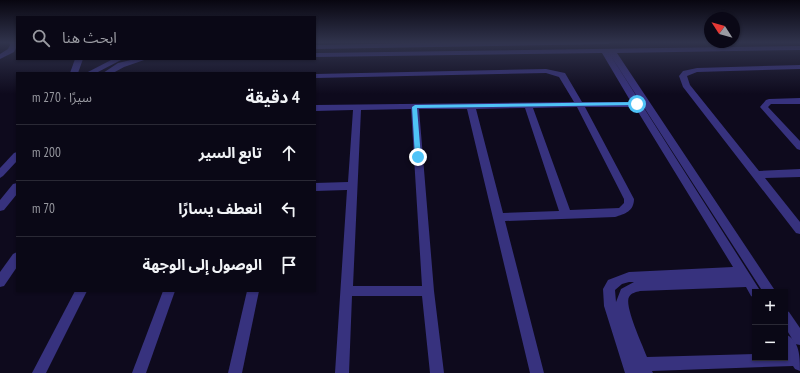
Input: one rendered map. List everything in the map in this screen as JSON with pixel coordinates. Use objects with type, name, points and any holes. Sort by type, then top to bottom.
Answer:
[{"type":"street","points":[[615,59],[637,104],[749,282]]},
{"type":"street","points":[[74,72],[79,60]]},
{"type":"street","points":[[92,72],[117,60]]},
{"type":"street","points":[[109,72],[121,65],[139,60]]},
{"type":"street","points":[[800,67],[697,70],[686,73],[683,76],[686,85],[800,230]]},
{"type":"street","points":[[620,69],[768,289]]},
{"type":"street","points":[[316,76],[554,72],[562,75],[566,79],[580,104],[629,199],[629,204],[622,211],[615,213],[498,217]]},
{"type":"street","points":[[800,101],[769,102],[764,107],[800,147]]},
{"type":"street","points":[[316,108],[637,104]]},
{"type":"street","points":[[528,105],[566,215]]},
{"type":"street","points":[[471,106],[537,373]]},
{"type":"street","points":[[415,107],[428,291],[437,373]]},
{"type":"street","points":[[342,373],[357,108]]},
{"type":"street","points":[[0,174],[16,156]]},
{"type":"street","points":[[756,175],[800,173]]},
{"type":"street","points":[[316,187],[352,186]]},
{"type":"street","points":[[0,207],[16,188]]},
{"type":"street","points":[[712,224],[725,223]]},
{"type":"street","points":[[0,282],[16,258]]},
{"type":"street","points":[[632,373],[610,307],[608,290],[611,285],[619,279],[629,277],[749,282]]},
{"type":"street","points":[[749,282],[630,287],[624,292],[621,299],[622,308],[644,368],[799,362]]},
{"type":"street","points":[[346,291],[428,291]]},
{"type":"street","points":[[39,373],[81,292]]},
{"type":"street","points":[[139,373],[169,292]]},
{"type":"street","points":[[235,373],[254,292]]},
{"type":"street","points":[[792,322],[800,339]]},
{"type":"street","points":[[788,345],[799,362]]},
{"type":"route","points":[[418,157],[415,107],[637,104]]}]
